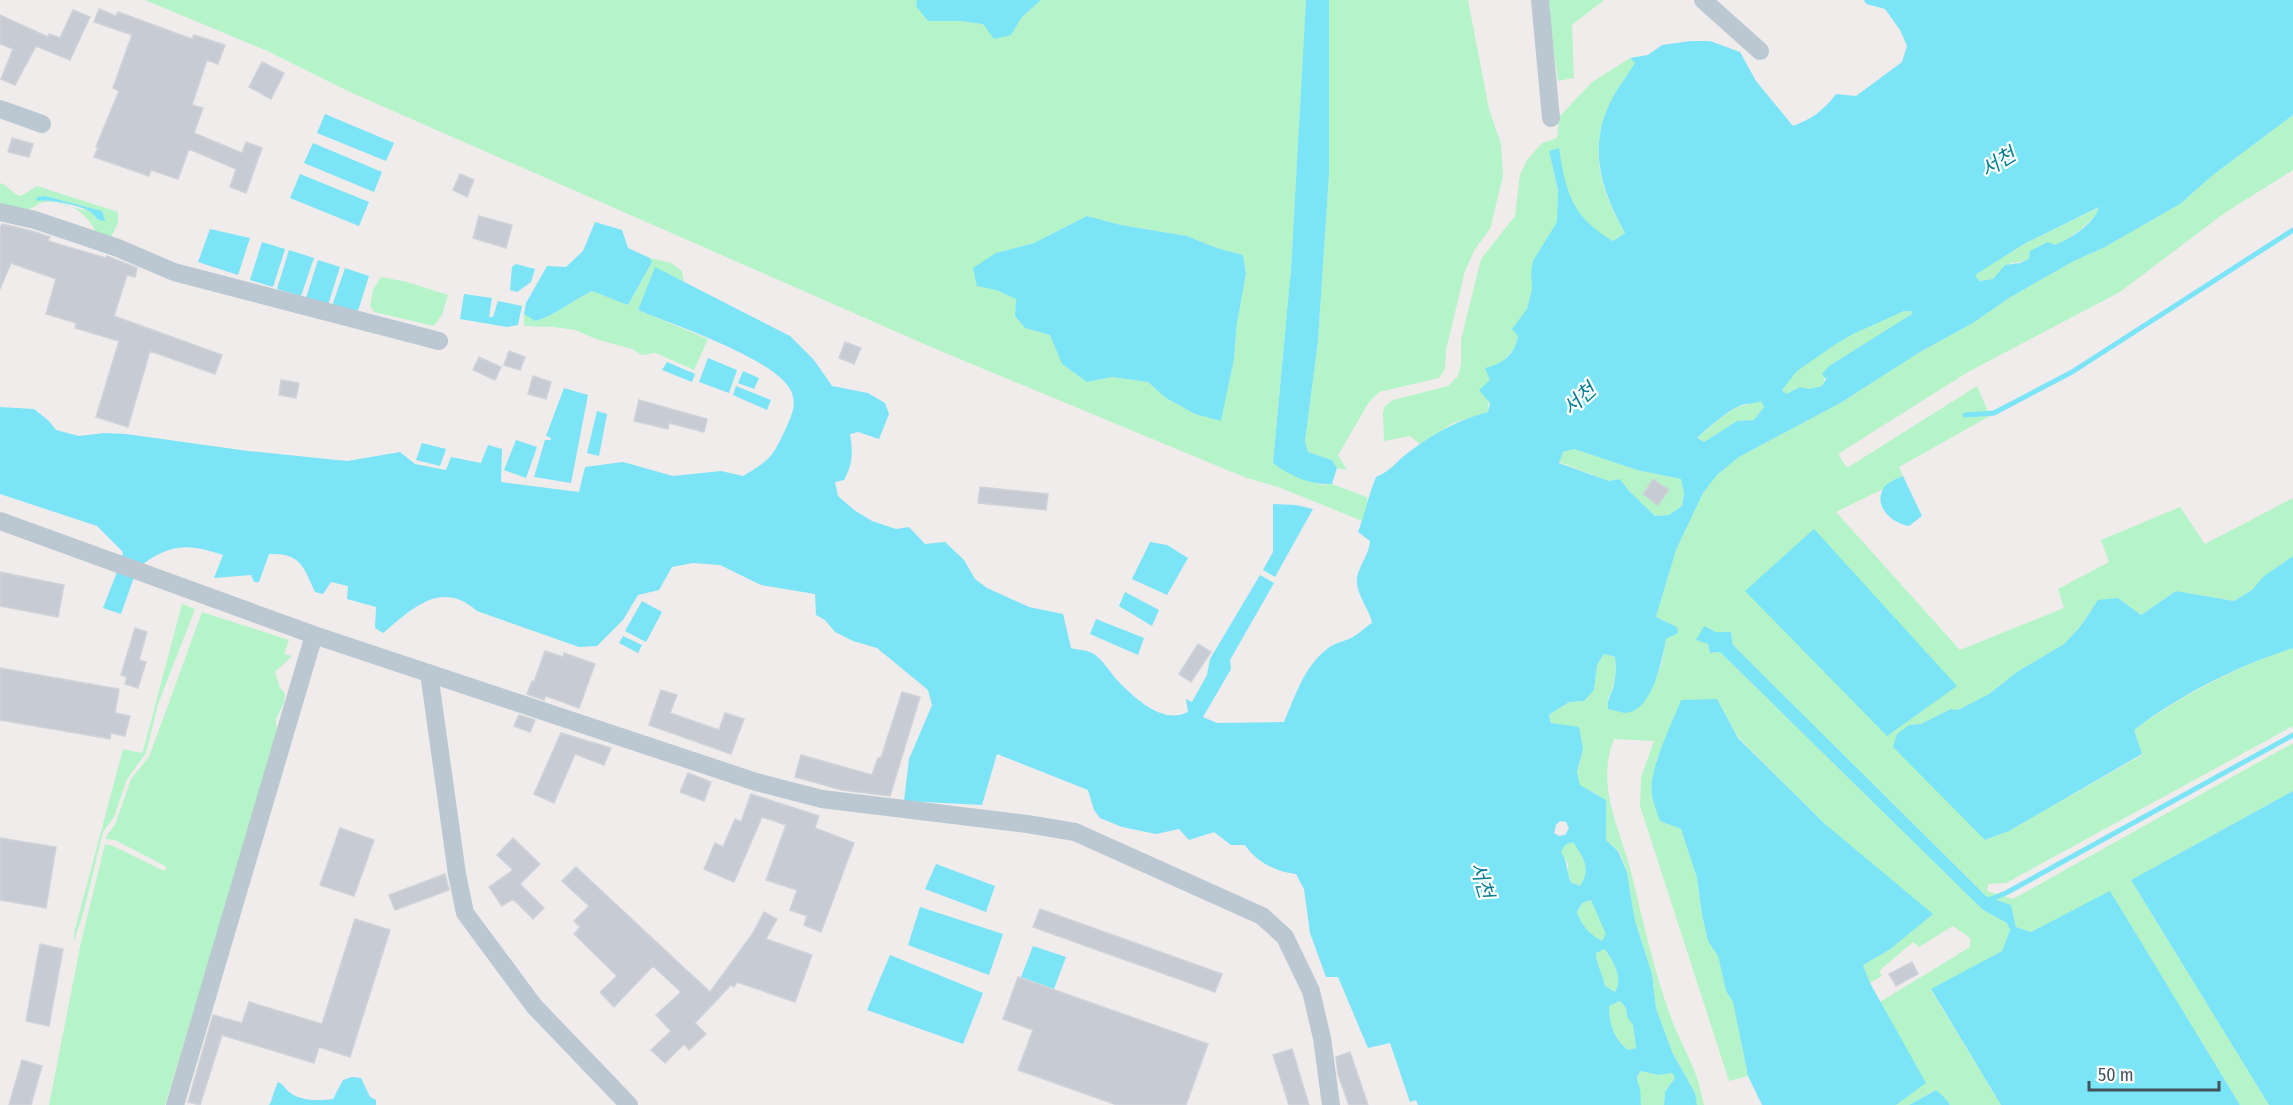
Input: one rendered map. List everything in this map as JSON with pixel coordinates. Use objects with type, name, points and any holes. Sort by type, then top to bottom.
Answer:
[{"type":"street","points":[[1540,0],[1551,118]]},
{"type":"street","points":[[1703,0],[1760,51]]},
{"type":"street","points":[[0,109],[42,124]]},
{"type":"street","points":[[0,212],[36,220],[118,248],[174,272],[439,341]]},
{"type":"street","points":[[0,521],[314,635],[756,782],[822,799],[1075,832],[1262,916],[1286,937],[1311,991],[1322,1038],[1331,1105]]},
{"type":"street","points":[[175,1105],[314,635]]},
{"type":"street","points":[[429,674],[457,874],[465,913],[534,1006],[629,1105]]},
{"type":"green space","points":[[145,0],[917,0],[916,6],[960,21],[983,24],[1011,35],[1022,17],[1041,0],[1306,0],[1291,269],[1273,463],[1322,485],[1332,484],[1367,497],[1367,507],[1362,521],[1281,488],[1244,477],[938,350],[350,92],[265,50]],"holes":[[[1087,216],[1121,225],[1187,236],[1243,255],[1246,274],[1237,323],[1234,359],[1221,420],[1195,414],[1166,398],[1148,382],[1112,377],[1087,382],[1062,364],[1050,335],[1025,328],[1015,316],[1016,299],[996,290],[977,286],[996,253],[1034,243]]]},
{"type":"green space","points":[[1329,0],[1468,0],[1489,109],[1501,144],[1503,176],[1490,229],[1475,249],[1465,271],[1446,350],[1445,369],[1439,378],[1379,392],[1369,402],[1338,455],[1347,470],[1337,468],[1332,460],[1308,452],[1305,441],[1318,341],[1329,174]]},
{"type":"green space","points":[[1547,0],[1604,0],[1572,25],[1574,78],[1558,81]]},
{"type":"green space","points":[[1630,58],[1635,63],[1607,109],[1601,127],[1599,145],[1602,180],[1615,215],[1625,233],[1613,241],[1588,223],[1579,213],[1568,192],[1559,149],[1549,151],[1558,190],[1557,223],[1531,272],[1532,289],[1527,309],[1521,319],[1516,347],[1499,365],[1490,380],[1488,412],[1453,423],[1420,444],[1410,436],[1384,441],[1385,406],[1393,400],[1448,386],[1458,376],[1461,364],[1461,340],[1481,259],[1515,216],[1520,175],[1527,160],[1542,143],[1557,138],[1559,117],[1592,82]]},
{"type":"green space","points":[[2293,115],[2293,170],[2226,212],[2120,292],[1968,372],[1838,454],[1847,468],[1977,386],[1990,416],[1899,467],[1903,476],[1891,481],[1883,489],[1836,512],[1960,650],[2064,608],[2058,589],[2109,562],[2101,540],[2180,507],[2205,544],[2293,498],[2293,556],[2264,576],[2252,590],[2234,601],[2176,591],[2141,615],[2118,598],[2090,611],[2080,627],[2064,644],[2017,672],[1989,694],[1958,710],[1951,709],[1921,724],[1909,725],[1986,840],[2009,831],[2142,755],[2134,730],[2171,705],[2251,663],[2293,648],[2293,726],[2006,883],[1988,884],[1987,891],[2013,899],[2293,743],[2293,791],[2131,880],[2269,1105],[2240,1105],[2110,892],[2031,932],[2016,927],[2011,905],[1986,896],[1733,645],[1731,632],[1716,632],[1704,626],[1697,640],[1708,644],[1710,653],[1720,652],[1983,910],[2007,923],[2010,930],[2002,951],[1931,990],[2001,1105],[1950,1105],[1935,1090],[1909,1105],[1896,1105],[1925,1083],[1880,1002],[1970,947],[1970,938],[1953,926],[1919,947],[1913,942],[1879,971],[1882,976],[1870,983],[1863,965],[1889,950],[1825,824],[1738,737],[1717,699],[1666,740],[1656,760],[1660,821],[1681,829],[1697,878],[1708,941],[1718,956],[1726,991],[1733,1002],[1748,1076],[1729,1081],[1640,806],[1641,777],[1654,741],[1614,739],[1607,772],[1611,804],[1660,985],[1673,1023],[1699,1083],[1704,1105],[1697,1105],[1695,1093],[1672,1052],[1656,1008],[1652,974],[1635,921],[1627,871],[1619,851],[1606,840],[1597,794],[1580,786],[1577,772],[1583,749],[1551,722],[1549,715],[1569,702],[1584,701],[1594,690],[1597,665],[1604,654],[1615,657],[1614,679],[1607,700],[1656,679],[1662,663],[1666,639],[1677,627],[1656,617],[1676,550],[1703,493],[1717,475],[1739,457],[1842,402],[1920,352],[1973,323],[2009,298],[2180,204],[2213,175]]},
{"type":"green space","points":[[0,183],[21,196],[37,186],[118,212],[118,223],[111,237],[96,233],[88,219],[70,206],[102,211],[45,196],[36,200],[55,202],[44,202],[23,211],[0,206]]},
{"type":"green space","points":[[2100,207],[2086,225],[2046,251],[2033,258],[2011,263],[1993,279],[1978,281],[1974,275],[2024,244]]},
{"type":"green space","points":[[650,258],[671,263],[682,271],[684,282],[655,268],[638,310],[708,339],[694,370],[656,353],[642,355],[632,349],[596,339],[575,330],[524,326],[524,314],[535,321],[542,319],[592,291],[628,305],[652,262]]},
{"type":"green space","points":[[381,277],[407,282],[448,295],[442,315],[434,326],[374,312],[370,306],[373,290]]},
{"type":"green space","points":[[1910,310],[1912,314],[1908,317],[1829,366],[1822,386],[1809,389],[1800,387],[1786,394],[1782,390],[1805,364],[1833,345],[1884,318]]},
{"type":"green space","points":[[1761,400],[1764,407],[1754,420],[1737,421],[1704,442],[1697,438],[1733,410]]},
{"type":"green space","points":[[1574,449],[1637,470],[1681,479],[1684,493],[1682,506],[1669,515],[1655,516],[1620,479],[1609,481],[1559,462],[1563,452]]},
{"type":"green space","points":[[182,604],[195,609],[158,704],[146,753],[127,779],[114,817],[103,832],[74,941],[74,933],[123,749],[141,753],[143,751]]},
{"type":"green space","points":[[202,612],[289,640],[284,654],[292,656],[275,672],[280,688],[285,693],[284,703],[276,719],[277,737],[165,1105],[49,1105],[81,942],[105,844],[164,871],[167,867],[115,840],[106,839],[115,825],[131,779],[149,757]]},
{"type":"green space","points":[[1573,842],[1586,868],[1584,880],[1580,886],[1572,882],[1568,874],[1568,864],[1561,852],[1565,845]]},
{"type":"green space","points":[[1591,900],[1607,934],[1602,941],[1586,930],[1577,912],[1582,903]]},
{"type":"green space","points":[[1605,949],[1618,975],[1615,992],[1605,986],[1597,962],[1596,953]]},
{"type":"green space","points":[[1620,1001],[1626,1008],[1627,1017],[1633,1025],[1636,1048],[1628,1050],[1613,1031],[1610,1019],[1609,1006]]},
{"type":"green space","points":[[1641,1071],[1658,1075],[1672,1073],[1675,1078],[1665,1092],[1664,1105],[1641,1105],[1637,1083]]},
{"type":"water","points":[[917,0],[1041,0],[1022,17],[1011,35],[994,39],[983,24],[928,21],[916,6]]},
{"type":"water","points":[[1306,0],[1329,0],[1329,174],[1318,341],[1305,441],[1308,452],[1332,460],[1337,468],[1332,484],[1301,479],[1273,463],[1291,269]]},
{"type":"water","name":"서천","points":[[1864,0],[2293,0],[2293,115],[2213,175],[2180,204],[2009,298],[1973,323],[1920,352],[1842,402],[1739,457],[1717,475],[1703,493],[1676,550],[1656,617],[1677,627],[1678,633],[1666,639],[1655,682],[1644,703],[1636,710],[1627,713],[1608,709],[1616,670],[1615,657],[1604,654],[1597,665],[1594,690],[1584,701],[1569,702],[1549,715],[1551,723],[1579,727],[1583,749],[1577,772],[1580,785],[1606,800],[1606,840],[1618,851],[1627,872],[1635,921],[1652,974],[1656,1008],[1672,1052],[1695,1093],[1697,1105],[1664,1105],[1665,1092],[1675,1078],[1672,1073],[1658,1075],[1641,1071],[1637,1078],[1641,1105],[1418,1105],[1416,1100],[1410,1102],[1390,1043],[1368,1048],[1338,977],[1326,977],[1310,933],[1304,889],[1296,874],[1268,865],[1245,845],[1231,845],[1214,832],[1189,840],[1179,829],[1156,834],[1122,827],[1100,818],[1094,810],[1088,790],[997,754],[982,805],[904,801],[909,759],[932,705],[928,690],[877,648],[853,641],[835,632],[825,620],[816,615],[815,594],[761,585],[720,565],[693,563],[672,567],[659,590],[638,595],[623,620],[597,646],[579,647],[477,611],[452,597],[440,597],[416,607],[383,633],[375,628],[376,607],[347,599],[348,586],[331,582],[323,594],[315,592],[304,568],[288,556],[269,554],[259,582],[254,582],[251,575],[214,578],[223,555],[190,547],[163,552],[143,564],[122,557],[123,552],[97,526],[0,494],[0,407],[34,409],[56,430],[79,436],[104,433],[126,434],[248,451],[347,461],[400,452],[415,464],[446,470],[451,457],[481,463],[488,445],[502,449],[501,482],[579,492],[585,467],[623,462],[673,476],[721,471],[743,476],[766,461],[778,444],[793,409],[794,400],[791,391],[782,379],[745,355],[638,310],[655,267],[790,336],[814,360],[832,386],[868,393],[885,403],[889,414],[879,439],[858,432],[850,434],[851,463],[844,480],[835,482],[838,496],[854,510],[872,521],[896,529],[909,527],[925,544],[945,542],[964,560],[975,579],[987,588],[1029,607],[1063,614],[1071,648],[1094,654],[1126,689],[1150,708],[1169,715],[1188,712],[1186,699],[1192,702],[1207,675],[1210,659],[1260,575],[1274,583],[1230,660],[1231,669],[1203,717],[1217,723],[1284,722],[1302,680],[1322,653],[1331,646],[1353,637],[1372,623],[1357,584],[1358,573],[1370,541],[1358,532],[1376,477],[1389,470],[1405,455],[1435,435],[1455,424],[1488,412],[1490,403],[1479,390],[1490,380],[1485,368],[1507,358],[1514,348],[1518,336],[1512,329],[1527,309],[1532,289],[1533,261],[1557,222],[1558,190],[1549,151],[1559,148],[1568,191],[1580,213],[1588,223],[1613,241],[1625,233],[1602,180],[1599,145],[1601,127],[1607,109],[1635,63],[1630,58],[1648,55],[1662,45],[1691,41],[1710,41],[1740,52],[1756,81],[1793,126],[1817,113],[1836,94],[1856,96],[1902,62],[1907,46],[1900,30],[1885,9],[1866,4]],"holes":[[[2099,207],[2093,219],[2068,239],[2055,245],[2048,242],[2030,251],[2029,259],[2005,265],[1993,279],[1979,281],[1975,275],[2024,244]],[[1904,311],[1911,311],[1912,314],[1829,366],[1822,374],[1826,379],[1822,386],[1809,389],[1800,387],[1786,394],[1782,390],[1797,371],[1836,344]],[[1761,401],[1764,407],[1754,420],[1737,421],[1704,442],[1697,438],[1731,411],[1742,405]],[[1574,449],[1637,470],[1681,479],[1684,493],[1682,506],[1669,515],[1655,516],[1620,479],[1609,481],[1559,463],[1563,452]],[[1560,821],[1566,822],[1569,828],[1565,835],[1559,836],[1554,833]],[[1573,842],[1580,853],[1586,868],[1584,880],[1580,886],[1571,882],[1561,852],[1565,845]],[[1591,900],[1606,934],[1602,941],[1586,929],[1577,912],[1582,903]],[[1605,949],[1618,975],[1615,992],[1605,986],[1596,953]],[[1620,1001],[1626,1008],[1627,1017],[1633,1025],[1636,1048],[1628,1050],[1623,1046],[1613,1031],[1609,1006]]]},
{"type":"water","points":[[325,114],[394,143],[386,161],[317,133]]},
{"type":"water","points":[[313,143],[382,172],[374,192],[304,163]]},
{"type":"water","points":[[300,174],[369,202],[359,226],[290,198]]},
{"type":"water","points":[[45,196],[102,211],[105,221],[78,207],[36,201],[37,197]]},
{"type":"water","points":[[1087,216],[1121,225],[1187,236],[1243,255],[1246,274],[1237,323],[1234,359],[1221,421],[1195,414],[1166,398],[1148,382],[1112,377],[1087,382],[1062,364],[1050,335],[1025,328],[1015,316],[1016,299],[996,290],[977,286],[973,268],[996,253],[1034,243]]},
{"type":"water","points":[[595,222],[622,230],[628,248],[650,258],[652,262],[628,305],[592,291],[542,319],[535,321],[524,314],[526,303],[547,266],[566,267],[583,251]]},
{"type":"water","points":[[210,229],[250,238],[238,275],[198,262]]},
{"type":"water","points":[[262,242],[285,249],[273,287],[250,280]]},
{"type":"water","points":[[289,250],[314,258],[301,296],[277,289]]},
{"type":"water","points":[[318,260],[340,267],[328,305],[306,298]]},
{"type":"water","points":[[516,264],[535,269],[531,282],[517,292],[510,290],[512,267]]},
{"type":"water","points":[[345,268],[369,276],[357,314],[332,306]]},
{"type":"water","points":[[464,294],[492,298],[489,317],[493,317],[498,301],[522,306],[518,325],[507,327],[460,319]]},
{"type":"water","points":[[708,358],[737,370],[729,393],[699,382]]},
{"type":"water","points":[[667,362],[695,374],[692,382],[662,370]]},
{"type":"water","points":[[743,371],[759,378],[754,389],[738,383]]},
{"type":"water","points":[[736,386],[771,400],[767,410],[733,395]]},
{"type":"water","points":[[564,388],[588,395],[571,483],[534,477],[545,440],[551,440],[546,436]]},
{"type":"water","points":[[597,411],[607,414],[599,456],[587,453]]},
{"type":"water","points":[[516,440],[537,447],[526,478],[504,470]]},
{"type":"water","points":[[422,443],[446,449],[440,466],[416,460]]},
{"type":"water","points":[[1903,476],[1922,516],[1909,526],[1897,522],[1887,514],[1881,503],[1883,489],[1892,481]]},
{"type":"water","points":[[1273,504],[1296,505],[1313,509],[1275,577],[1263,570],[1273,552]]},
{"type":"water","points":[[1814,529],[1957,686],[1887,736],[1745,591]]},
{"type":"water","points":[[1150,542],[1167,545],[1188,558],[1167,595],[1132,579]]},
{"type":"water","points":[[2293,556],[2293,648],[2230,672],[2152,717],[2134,730],[2142,754],[2009,831],[1985,840],[1893,747],[1897,734],[1909,725],[1921,724],[1951,709],[1958,710],[1989,694],[2017,672],[2064,644],[2080,627],[2098,600],[2118,598],[2141,615],[2176,591],[2234,601],[2252,590],[2264,576]]},
{"type":"water","points":[[117,572],[134,577],[121,614],[103,608]]},
{"type":"water","points":[[1125,592],[1159,610],[1152,626],[1119,606]]},
{"type":"water","points":[[642,601],[662,612],[646,642],[625,631]]},
{"type":"water","points":[[1096,619],[1144,638],[1138,655],[1090,634]]},
{"type":"water","points":[[1704,626],[1716,632],[1731,632],[1733,645],[1986,896],[2011,905],[2016,927],[2031,932],[2110,891],[2240,1105],[2001,1105],[1931,989],[2002,951],[2010,930],[2007,923],[1983,910],[1720,652],[1710,653],[1708,644],[1696,640]]},
{"type":"water","points":[[623,636],[642,645],[638,653],[619,643]]},
{"type":"water","points":[[1717,699],[1738,738],[1825,824],[1933,914],[1889,950],[1863,965],[1870,983],[1926,1083],[1896,1105],[1762,1105],[1748,1076],[1733,1002],[1726,991],[1718,956],[1708,941],[1697,878],[1681,829],[1660,821],[1652,794],[1657,760],[1681,700]]},
{"type":"water","points":[[2293,791],[2293,1105],[2269,1105],[2131,880]]},
{"type":"water","points":[[936,864],[995,886],[986,912],[925,889]]},
{"type":"water","points":[[920,907],[1003,934],[989,975],[908,945]]},
{"type":"water","points":[[1033,946],[1066,957],[1054,989],[1021,977]]},
{"type":"water","points":[[890,955],[983,993],[963,1044],[867,1010]]},
{"type":"water","points":[[352,1077],[361,1078],[370,1097],[376,1100],[376,1105],[269,1105],[278,1082],[298,1097],[328,1100],[333,1099],[343,1080]]},
{"type":"water","points":[[1936,1090],[1950,1105],[1909,1105]]},
{"type":"building","points":[[99,9],[116,16],[118,12],[192,39],[194,35],[225,45],[218,64],[207,60],[192,105],[203,108],[194,133],[242,153],[246,142],[262,148],[246,193],[230,187],[236,169],[189,149],[178,179],[151,170],[149,176],[94,157],[119,91],[113,88],[132,35],[94,22]]},
{"type":"building","points":[[73,10],[90,17],[70,60],[36,46],[15,85],[1,79],[13,49],[0,44],[0,15],[48,37],[49,34],[60,38]]},
{"type":"building","points":[[262,62],[284,73],[271,99],[249,87]]},
{"type":"building","points":[[12,138],[33,144],[29,157],[8,152]]},
{"type":"building","points":[[460,174],[474,180],[467,197],[453,190]]},
{"type":"building","points":[[479,216],[512,225],[506,248],[473,238]]},
{"type":"building","points":[[2,224],[32,231],[50,237],[48,241],[106,258],[107,256],[137,268],[135,277],[127,275],[114,316],[222,355],[215,374],[150,351],[128,427],[96,417],[119,341],[75,328],[76,323],[46,314],[56,279],[11,263],[0,289],[0,229]]},
{"type":"building","points":[[845,342],[861,348],[854,364],[839,358]]},
{"type":"building","points":[[509,351],[525,357],[520,370],[504,365]]},
{"type":"building","points":[[479,357],[501,367],[495,380],[473,370]]},
{"type":"building","points":[[533,376],[551,382],[546,399],[528,394]]},
{"type":"building","points":[[281,380],[299,383],[296,398],[279,395]]},
{"type":"building","points":[[639,400],[707,419],[704,432],[669,423],[668,429],[634,421]]},
{"type":"building","points":[[1653,479],[1669,490],[1658,505],[1643,494]]},
{"type":"building","points":[[980,487],[1048,494],[1046,510],[978,503]]},
{"type":"building","points":[[0,572],[64,585],[58,617],[0,606]]},
{"type":"building","points":[[135,628],[147,632],[139,660],[146,662],[138,688],[125,684],[127,677],[121,675]]},
{"type":"building","points":[[1198,644],[1211,652],[1191,682],[1179,674]]},
{"type":"building","points":[[545,651],[563,657],[564,653],[595,664],[579,708],[546,696],[544,700],[527,694],[532,681],[534,682]]},
{"type":"building","points":[[0,668],[119,689],[115,713],[130,716],[125,736],[111,733],[110,739],[0,720]]},
{"type":"building","points":[[661,690],[677,695],[670,713],[719,730],[725,713],[744,719],[731,754],[649,725]]},
{"type":"building","points":[[902,692],[920,697],[890,796],[842,790],[795,777],[801,755],[872,775],[878,758],[881,758]]},
{"type":"building","points":[[519,715],[535,720],[530,732],[514,726]]},
{"type":"building","points":[[561,733],[611,748],[604,765],[575,754],[554,803],[534,794]]},
{"type":"building","points":[[688,773],[711,782],[704,801],[680,792]]},
{"type":"building","points":[[751,794],[819,816],[815,828],[854,843],[821,932],[804,925],[807,916],[790,910],[797,890],[766,880],[786,825],[762,817],[734,882],[704,869],[715,843],[723,847],[735,819],[741,822]]},
{"type":"building","points":[[340,828],[374,840],[354,896],[320,885]]},
{"type":"building","points":[[0,838],[56,847],[46,908],[0,900]]},
{"type":"building","points":[[513,838],[540,864],[520,884],[544,908],[533,919],[513,899],[502,906],[489,887],[513,870],[497,855]]},
{"type":"building","points":[[576,867],[710,992],[753,933],[764,912],[777,919],[766,939],[812,955],[795,1002],[737,982],[734,987],[731,985],[695,1023],[706,1034],[689,1050],[684,1044],[665,1063],[651,1050],[671,1031],[656,1015],[681,992],[653,966],[614,1007],[600,992],[617,976],[574,934],[580,927],[574,921],[589,906],[562,881]]},
{"type":"building","points":[[445,874],[449,890],[395,910],[389,895]]},
{"type":"building","points":[[1040,909],[1222,974],[1215,992],[1033,927]]},
{"type":"building","points":[[355,919],[390,930],[350,1057],[319,1047],[314,1063],[222,1035],[200,1105],[188,1102],[213,1015],[242,1023],[249,1002],[322,1024]]},
{"type":"building","points":[[40,944],[63,949],[49,1026],[26,1021]]},
{"type":"building","points":[[1912,962],[1918,974],[1896,986],[1889,974]]},
{"type":"building","points":[[1018,977],[1208,1044],[1186,1105],[1117,1105],[1018,1070],[1033,1030],[1003,1019]]},
{"type":"building","points":[[1292,1049],[1309,1105],[1289,1105],[1273,1055]]},
{"type":"building","points":[[1350,1052],[1368,1105],[1349,1105],[1338,1074],[1336,1057]]},
{"type":"building","points":[[22,1060],[42,1066],[31,1105],[9,1105]]},
{"type":"waterway","points":[[1965,415],[1994,413],[2072,372],[2293,230]]},
{"type":"waterway","points":[[1986,901],[2006,893],[2293,735]]}]
